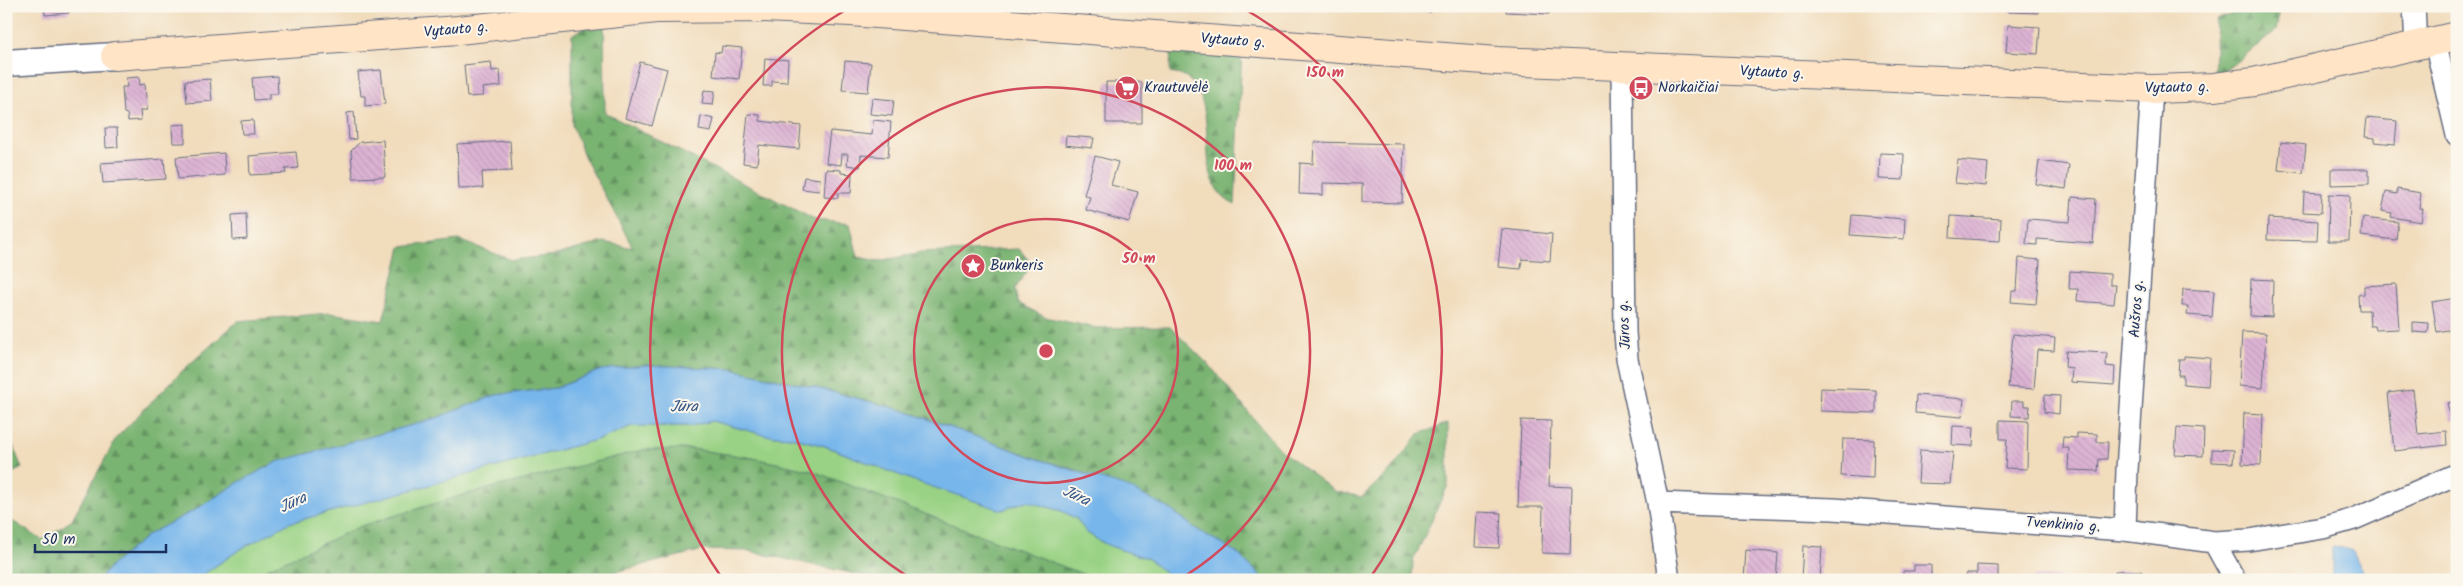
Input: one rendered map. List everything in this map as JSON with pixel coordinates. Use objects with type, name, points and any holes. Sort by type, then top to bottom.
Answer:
[{"type":"main road","name":"Vytauto g.","points":[[115,56],[458,30],[656,9],[764,8],[851,12],[1498,61],[2152,89],[2214,87],[2254,82],[2436,41]]},
{"type":"street","points":[[2414,6],[2436,41],[2457,135]]},
{"type":"street","name":"Vytauto g.","points":[[6,63],[115,56]]},
{"type":"street","name":"Jūros g.","points":[[1622,66],[1624,332],[1627,359],[1658,503],[1669,580]]},
{"type":"street","name":"Aušros g.","points":[[2125,530],[2128,453],[2152,89]]},
{"type":"street","name":"Tvenkinio g.","points":[[1658,503],[1826,509],[2125,530],[2214,542],[2249,540],[2324,528],[2354,519],[2457,474]]},
{"type":"street","points":[[2214,542],[2235,580]]},
{"type":"green space","points":[[2254,6],[2274,6],[2279,14],[2276,31],[2214,79],[2216,20]]},
{"type":"green space","points":[[604,15],[605,113],[815,220],[850,224],[858,257],[879,261],[921,253],[1019,249],[1032,264],[1015,289],[1018,303],[1045,317],[1096,328],[1170,327],[1210,366],[1279,449],[1334,491],[1362,497],[1391,470],[1419,434],[1448,423],[1448,485],[1413,561],[1412,580],[1265,580],[1236,552],[1196,529],[1170,509],[1077,470],[1035,458],[902,410],[813,387],[732,369],[646,365],[601,370],[556,388],[496,395],[431,420],[277,462],[239,482],[195,510],[149,534],[113,564],[98,580],[6,580],[6,517],[42,540],[71,521],[117,437],[180,373],[238,321],[330,313],[383,321],[401,247],[459,240],[512,260],[556,255],[603,242],[633,248],[585,158],[572,125],[572,35]]},
{"type":"green space","points":[[1171,43],[1242,49],[1235,205],[1221,195],[1213,182],[1209,166],[1205,114],[1201,98],[1193,84],[1185,76],[1170,73]]},
{"type":"green space","points":[[712,421],[765,435],[791,437],[825,446],[912,480],[1002,510],[1026,501],[1062,511],[1077,519],[1086,532],[1098,540],[1149,559],[1173,580],[1098,580],[812,471],[753,458],[692,449],[643,450],[460,496],[361,526],[265,570],[249,580],[195,580],[239,550],[289,523],[600,439],[632,426],[691,426]]},
{"type":"green space","points":[[6,429],[22,468],[6,476]]},
{"type":"green space","points":[[692,449],[753,458],[812,471],[1098,580],[884,580],[748,551],[703,550],[583,580],[249,580],[265,570],[361,526],[460,496],[643,450]]},
{"type":"water","name":"Jūra","points":[[646,365],[732,369],[813,387],[902,410],[1035,458],[1127,487],[1170,509],[1196,529],[1236,552],[1265,580],[1173,580],[1149,559],[1098,540],[1086,532],[1077,519],[1062,511],[1026,501],[1002,510],[912,480],[825,446],[791,437],[765,435],[712,421],[691,426],[632,426],[600,439],[289,523],[239,550],[195,580],[98,580],[113,564],[149,534],[195,510],[239,482],[277,462],[431,420],[496,395],[556,388],[601,370]]},
{"type":"water","points":[[2334,546],[2353,551],[2366,580],[2332,580],[2332,549]]},
{"type":"building","points":[[44,6],[69,6],[69,13],[45,15]]},
{"type":"building","points":[[111,6],[134,6],[134,9],[112,11]]},
{"type":"building","points":[[1390,6],[1432,6],[1431,12],[1390,9]]},
{"type":"building","points":[[1506,6],[1549,6],[1549,14],[1506,12]]},
{"type":"building","points":[[2009,6],[2039,6],[2039,13],[2009,12]]},
{"type":"building","points":[[2008,25],[2040,27],[2038,54],[2006,52]]},
{"type":"building","points":[[722,46],[742,48],[739,79],[713,76],[715,52],[721,53]]},
{"type":"building","points":[[765,58],[788,60],[787,82],[772,81],[772,86],[763,86]]},
{"type":"building","points":[[845,61],[871,63],[868,92],[842,90]]},
{"type":"building","points":[[491,62],[492,71],[500,70],[501,86],[482,88],[483,96],[467,97],[464,65]]},
{"type":"building","points":[[640,62],[667,69],[652,126],[625,118]]},
{"type":"building","points":[[381,70],[385,104],[365,106],[365,96],[361,96],[358,72]]},
{"type":"building","points":[[277,76],[278,94],[269,94],[269,99],[254,100],[252,78]]},
{"type":"building","points":[[139,77],[140,85],[145,84],[147,110],[140,110],[141,120],[128,121],[127,114],[124,113],[122,87],[127,87],[126,78]]},
{"type":"building","points":[[210,79],[212,101],[187,103],[185,81]]},
{"type":"building","points":[[1106,82],[1142,82],[1142,123],[1106,123]]},
{"type":"building","points":[[704,90],[715,91],[713,105],[702,104]]},
{"type":"building","points":[[872,98],[894,100],[892,116],[870,114]]},
{"type":"building","points":[[354,112],[356,139],[349,140],[347,113]]},
{"type":"building","points":[[748,114],[760,115],[760,121],[801,126],[799,149],[759,145],[757,165],[743,163]]},
{"type":"building","points":[[701,116],[714,119],[711,132],[699,130]]},
{"type":"building","points":[[2367,118],[2397,121],[2395,144],[2375,142],[2375,138],[2365,137]]},
{"type":"building","points":[[253,120],[254,134],[242,134],[241,121]]},
{"type":"building","points":[[873,120],[891,122],[888,157],[861,155],[860,167],[847,165],[848,154],[842,154],[841,165],[826,163],[830,131],[872,135]]},
{"type":"building","points":[[185,124],[185,143],[173,143],[172,125]]},
{"type":"building","points":[[105,128],[117,128],[118,147],[106,148]]},
{"type":"building","points":[[1066,136],[1094,138],[1092,148],[1065,145]]},
{"type":"building","points":[[383,140],[385,177],[353,178],[351,151],[360,142]]},
{"type":"building","points":[[510,141],[512,171],[482,172],[483,188],[459,189],[457,144]]},
{"type":"building","points":[[1314,142],[1404,144],[1402,203],[1362,202],[1362,184],[1323,183],[1323,195],[1299,194],[1300,163],[1313,164]]},
{"type":"building","points":[[2281,142],[2306,145],[2303,173],[2278,170]]},
{"type":"building","points":[[296,152],[298,168],[285,169],[286,173],[250,175],[249,156]]},
{"type":"building","points":[[224,153],[225,175],[178,179],[176,157]]},
{"type":"building","points":[[1880,153],[1904,154],[1903,180],[1879,179]]},
{"type":"building","points":[[1095,156],[1118,162],[1111,185],[1138,192],[1129,222],[1086,210],[1090,197],[1084,195]]},
{"type":"building","points":[[164,159],[166,179],[103,183],[101,163]]},
{"type":"building","points":[[1958,160],[1988,163],[1986,186],[1955,183]]},
{"type":"building","points":[[2039,161],[2069,165],[2066,189],[2036,184]]},
{"type":"building","points":[[826,169],[841,170],[841,173],[852,174],[851,193],[838,193],[838,198],[824,197]]},
{"type":"building","points":[[2331,169],[2369,169],[2369,184],[2331,185]]},
{"type":"building","points":[[804,177],[820,179],[819,191],[802,189]]},
{"type":"building","points":[[2397,189],[2421,193],[2419,208],[2423,209],[2421,222],[2391,217],[2392,213],[2382,211],[2386,192],[2397,194]]},
{"type":"building","points":[[2304,192],[2322,193],[2321,213],[2303,212]]},
{"type":"building","points":[[2329,194],[2350,195],[2349,241],[2328,241]]},
{"type":"building","points":[[2072,197],[2096,199],[2093,243],[2037,239],[2037,245],[2026,244],[2028,219],[2070,222]]},
{"type":"building","points":[[246,214],[247,239],[233,240],[232,215]]},
{"type":"building","points":[[1852,215],[1905,219],[1904,239],[1850,235]]},
{"type":"building","points":[[1951,216],[2001,219],[2000,241],[1950,238]]},
{"type":"building","points":[[2268,218],[2318,221],[2317,241],[2267,240]]},
{"type":"building","points":[[2363,218],[2398,222],[2396,240],[2361,236]]},
{"type":"building","points":[[1502,229],[1552,234],[1550,261],[1522,259],[1521,269],[1498,267]]},
{"type":"building","points":[[2019,258],[2040,260],[2036,304],[2011,302],[2012,291],[2017,291]]},
{"type":"building","points":[[2070,271],[2110,274],[2110,285],[2116,285],[2114,304],[2077,301],[2078,289],[2069,289]]},
{"type":"building","points":[[2251,279],[2273,280],[2272,317],[2250,316]]},
{"type":"building","points":[[2396,284],[2399,329],[2376,330],[2375,326],[2370,326],[2369,310],[2359,310],[2358,295],[2364,294],[2364,286]]},
{"type":"building","points":[[2183,289],[2214,291],[2212,317],[2187,315],[2188,306],[2182,306]]},
{"type":"building","points":[[2457,298],[2457,328],[2437,332],[2432,302]]},
{"type":"building","points":[[2413,322],[2429,323],[2428,333],[2413,332]]},
{"type":"building","points":[[2242,332],[2266,333],[2263,388],[2239,386]]},
{"type":"building","points":[[2013,334],[2055,338],[2054,351],[2037,350],[2034,389],[2008,387]]},
{"type":"building","points":[[2066,351],[2107,353],[2106,366],[2115,367],[2114,385],[2071,382],[2072,368],[2065,367]]},
{"type":"building","points":[[2184,356],[2210,358],[2208,386],[2183,384],[2183,375],[2178,375],[2179,359],[2184,359]]},
{"type":"building","points":[[1821,388],[1876,390],[1876,413],[1820,411]]},
{"type":"building","points":[[2413,390],[2418,434],[2446,431],[2447,445],[2394,451],[2388,393]]},
{"type":"building","points":[[1916,395],[1964,399],[1962,417],[1915,413]]},
{"type":"building","points":[[2045,395],[2060,396],[2059,414],[2044,412]]},
{"type":"building","points":[[2012,401],[2024,401],[2024,406],[2030,406],[2029,417],[2011,416]]},
{"type":"building","points":[[2457,401],[2457,419],[2451,421],[2447,403]]},
{"type":"building","points":[[2244,413],[2263,414],[2261,465],[2242,464]]},
{"type":"building","points":[[1521,420],[1551,421],[1549,486],[1572,487],[1570,554],[1542,553],[1543,507],[1518,507]]},
{"type":"building","points":[[2000,420],[2028,421],[2027,469],[2005,468],[2007,439],[2000,439]]},
{"type":"building","points":[[1953,426],[1974,427],[1973,446],[1952,445]]},
{"type":"building","points":[[2177,427],[2204,429],[2203,456],[2175,455]]},
{"type":"building","points":[[2077,433],[2097,434],[2097,442],[2108,442],[2107,459],[2099,459],[2098,471],[2068,470],[2069,448],[2062,448],[2063,437],[2077,438]]},
{"type":"building","points":[[1843,439],[1874,440],[1873,478],[1841,476]]},
{"type":"building","points":[[2212,449],[2234,450],[2233,463],[2212,462]]},
{"type":"building","points":[[1920,450],[1953,452],[1950,484],[1918,483]]},
{"type":"building","points":[[1477,512],[1501,513],[1499,548],[1475,547]]},
{"type":"building","points":[[1803,546],[1822,547],[1820,580],[1801,580]]},
{"type":"building","points":[[1746,550],[1778,553],[1776,580],[1744,580]]},
{"type":"building","points":[[1914,565],[1931,565],[1931,580],[1903,580],[1903,571],[1914,571]]},
{"type":"building","points":[[1977,565],[1998,566],[1998,580],[1966,580],[1967,573],[1977,573]]},
{"type":"building","points":[[2115,571],[2142,571],[2141,580],[2115,580]]},
{"type":"building","points":[[2033,576],[2062,577],[2062,580],[2033,580]]},
{"type":"place","name":"Krautuvėlė","points":[[1127,88]]},
{"type":"place","name":"Norkaičiai","points":[[1641,88]]},
{"type":"place","name":"Bunkeris","points":[[973,266]]}]
